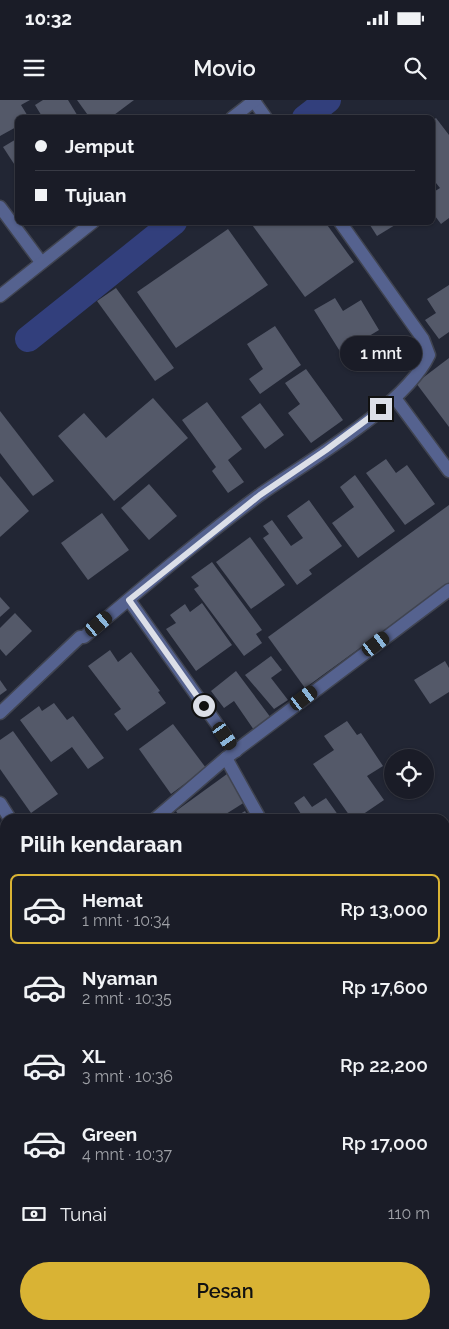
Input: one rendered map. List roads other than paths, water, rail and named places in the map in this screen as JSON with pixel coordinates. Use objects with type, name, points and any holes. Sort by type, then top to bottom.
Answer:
[{"type":"street","points":[[236,115],[254,100],[264,115]]},
{"type":"street","points":[[0,208],[40,262]]},
{"type":"street","points":[[0,296],[40,262],[89,225]]},
{"type":"street","points":[[0,713],[80,637],[84,637],[260,495],[326,450],[395,398],[425,364],[429,355],[427,347],[342,225]]},
{"type":"street","points":[[395,398],[449,471]]},
{"type":"street","points":[[161,814],[231,755],[449,590]]},
{"type":"street","points":[[129,600],[231,755],[258,814]]},
{"type":"street","points":[[0,803],[7,814]]},
{"type":"waterway","points":[[309,115],[328,100]]},
{"type":"waterway","points":[[28,339],[170,225]]}]
